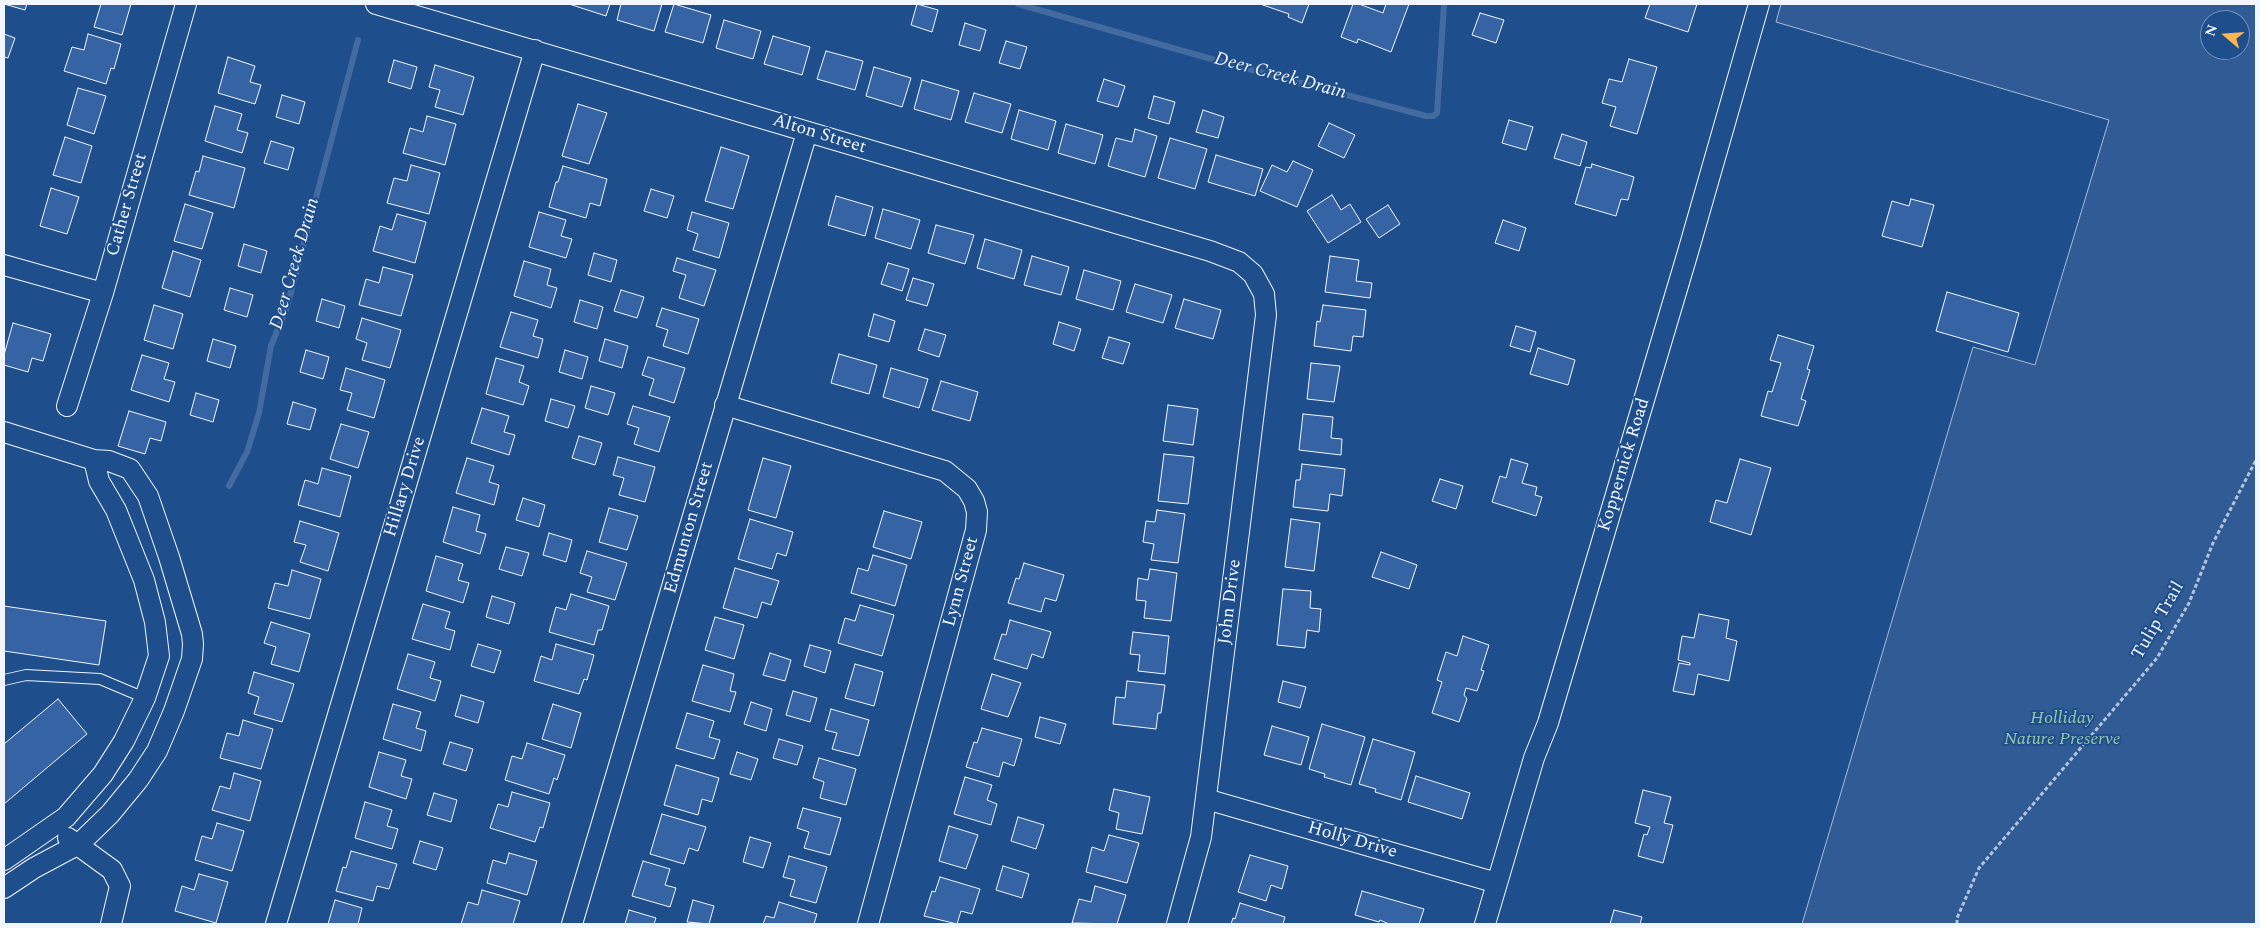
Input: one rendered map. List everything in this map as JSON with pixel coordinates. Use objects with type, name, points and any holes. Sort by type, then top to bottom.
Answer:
[{"type":"street","name":"Cather Street","points":[[67,406],[186,4]]},
{"type":"street","name":"Alton Street","points":[[376,4],[1210,251],[1239,262],[1257,279]]},
{"type":"street","name":"Koppernick Road","points":[[1485,924],[1534,758],[1551,714],[1677,290],[1759,4]]},
{"type":"street","name":"Hillary Drive","points":[[276,924],[535,50]]},
{"type":"street","name":"Edmunton Street","points":[[572,924],[807,132]]},
{"type":"street","points":[[4,265],[102,293]]},
{"type":"street","name":"John Drive","points":[[1177,924],[1197,858],[1206,799],[1266,316],[1264,294],[1257,279]]},
{"type":"street","name":"Lynn Street","points":[[725,405],[945,471],[967,489],[977,512],[976,530],[868,924]]},
{"type":"street","points":[[4,432],[94,460],[108,461],[130,469],[148,496],[170,557],[193,644],[192,659],[174,711],[156,751],[138,780],[110,814],[79,844],[34,868],[4,888]]},
{"type":"street","points":[[4,860],[66,817],[103,774],[124,741],[145,698],[159,656],[154,622],[144,580],[133,550],[99,481],[94,460]]},
{"type":"street","points":[[145,698],[174,711]]},
{"type":"street","name":"Holly Drive","points":[[1206,799],[1497,883]]},
{"type":"street","points":[[51,828],[79,844],[112,870],[120,886],[111,924]]},
{"type":"lane","points":[[4,688],[9,679],[26,674],[100,679],[145,698]]},
{"type":"path","name":"Tulip Trail","points":[[1956,924],[1980,868],[2157,658],[2189,603],[2213,543],[2256,460]]},
{"type":"shaded area","name":"Holliday Nature Preserve","points":[[1781,4],[2256,4],[2256,924],[1802,924],[1973,347],[2035,365],[2109,120],[1776,22]]},
{"type":"building","points":[[4,4],[27,4],[25,10]]},
{"type":"building","points":[[101,4],[131,4],[122,35],[94,27]]},
{"type":"building","points":[[569,4],[610,4],[606,16]]},
{"type":"building","points":[[621,4],[662,4],[654,31],[617,20]]},
{"type":"building","points":[[674,4],[711,15],[703,43],[665,32]]},
{"type":"building","points":[[917,4],[938,10],[932,32],[911,25]]},
{"type":"building","points":[[1260,4],[1309,4],[1302,23],[1288,17],[1289,14]]},
{"type":"building","points":[[1353,4],[1359,4],[1383,13],[1386,4],[1409,4],[1391,52],[1358,39],[1357,43],[1341,37]]},
{"type":"building","points":[[1650,4],[1697,4],[1688,32],[1645,18]]},
{"type":"building","points":[[1480,13],[1504,20],[1496,43],[1472,35]]},
{"type":"building","points":[[724,20],[761,31],[753,59],[716,48]]},
{"type":"building","points":[[965,23],[986,30],[980,51],[959,45]]},
{"type":"building","points":[[4,34],[15,38],[8,58],[4,57]]},
{"type":"building","points":[[88,34],[121,44],[114,69],[111,68],[106,84],[64,71],[72,47],[84,50]]},
{"type":"building","points":[[773,36],[810,47],[802,75],[764,64]]},
{"type":"building","points":[[1006,41],[1027,47],[1020,69],[999,63]]},
{"type":"building","points":[[826,51],[863,61],[855,90],[817,79]]},
{"type":"building","points":[[228,57],[255,66],[250,82],[261,85],[255,104],[218,93]]},
{"type":"building","points":[[1629,59],[1657,67],[1637,134],[1610,126],[1616,107],[1602,103],[1609,79],[1622,82]]},
{"type":"building","points":[[394,60],[417,67],[411,89],[388,82]]},
{"type":"building","points":[[435,65],[474,77],[463,115],[435,107],[440,90],[429,87]]},
{"type":"building","points":[[874,67],[911,78],[902,107],[866,96]]},
{"type":"building","points":[[1104,79],[1125,86],[1118,107],[1097,101]]},
{"type":"building","points":[[922,80],[959,91],[951,120],[914,109]]},
{"type":"building","points":[[78,88],[106,96],[94,134],[67,125]]},
{"type":"building","points":[[974,93],[1011,104],[1002,133],[965,122]]},
{"type":"building","points":[[282,95],[305,102],[299,124],[276,117]]},
{"type":"building","points":[[1154,96],[1175,102],[1169,124],[1148,118]]},
{"type":"building","points":[[578,104],[607,113],[589,164],[562,156]]},
{"type":"building","points":[[215,106],[242,114],[237,130],[248,133],[242,153],[205,141]]},
{"type":"building","points":[[1019,110],[1056,121],[1048,150],[1011,139]]},
{"type":"building","points":[[1203,110],[1224,117],[1218,138],[1196,132]]},
{"type":"building","points":[[427,116],[456,124],[445,165],[403,153],[410,128],[423,132]]},
{"type":"building","points":[[1509,120],[1533,127],[1526,150],[1502,143]]},
{"type":"building","points":[[1329,123],[1355,135],[1344,158],[1318,146]]},
{"type":"building","points":[[1066,124],[1103,135],[1095,164],[1058,153]]},
{"type":"building","points":[[1135,129],[1157,136],[1145,177],[1108,166],[1116,138],[1132,142]]},
{"type":"building","points":[[1562,134],[1587,142],[1580,166],[1554,158]]},
{"type":"building","points":[[65,137],[92,146],[81,183],[53,175]]},
{"type":"building","points":[[1170,138],[1207,149],[1195,189],[1158,178]]},
{"type":"building","points":[[271,141],[294,148],[288,170],[264,163]]},
{"type":"building","points":[[721,147],[749,156],[733,209],[705,201]]},
{"type":"building","points":[[1216,155],[1263,169],[1255,196],[1208,182]]},
{"type":"building","points":[[203,156],[245,168],[234,208],[189,195],[196,171],[199,172]]},
{"type":"building","points":[[1293,161],[1313,170],[1297,207],[1260,191],[1272,165],[1287,172]]},
{"type":"building","points":[[1592,164],[1634,177],[1628,200],[1621,199],[1616,216],[1575,204],[1586,167],[1591,168]]},
{"type":"building","points":[[411,165],[440,173],[429,214],[387,203],[394,178],[407,181]]},
{"type":"building","points":[[563,166],[607,179],[600,206],[590,203],[586,218],[549,207]]},
{"type":"building","points":[[51,188],[79,197],[67,234],[40,226]]},
{"type":"building","points":[[651,189],[674,196],[667,218],[644,211]]},
{"type":"building","points":[[1332,195],[1341,210],[1350,204],[1361,222],[1328,243],[1307,211]]},
{"type":"building","points":[[836,196],[873,207],[865,236],[828,225]]},
{"type":"building","points":[[1911,199],[1934,205],[1922,247],[1882,236],[1892,201],[1909,206]]},
{"type":"building","points":[[185,204],[213,213],[202,249],[174,241]]},
{"type":"building","points":[[1388,205],[1400,224],[1379,238],[1366,219]]},
{"type":"building","points":[[883,209],[920,220],[911,249],[875,238]]},
{"type":"building","points":[[539,212],[566,220],[561,236],[572,239],[566,258],[529,247]]},
{"type":"building","points":[[692,212],[729,223],[719,258],[693,250],[698,234],[687,230]]},
{"type":"building","points":[[397,214],[426,222],[415,263],[373,251],[380,226],[392,230]]},
{"type":"building","points":[[1503,220],[1526,228],[1519,251],[1495,243]]},
{"type":"building","points":[[936,225],[974,235],[965,264],[928,253]]},
{"type":"building","points":[[985,239],[1022,250],[1014,279],[977,268]]},
{"type":"building","points":[[244,244],[267,251],[261,273],[238,266]]},
{"type":"building","points":[[173,251],[201,260],[190,297],[162,288]]},
{"type":"building","points":[[594,253],[617,260],[611,282],[588,275]]},
{"type":"building","points":[[1032,256],[1069,267],[1061,295],[1024,285]]},
{"type":"building","points":[[1330,256],[1359,260],[1356,281],[1372,283],[1370,298],[1325,292]]},
{"type":"building","points":[[677,258],[716,270],[704,306],[679,298],[686,275],[673,271]]},
{"type":"building","points":[[524,261],[551,269],[547,285],[557,288],[551,308],[514,296]]},
{"type":"building","points":[[888,263],[909,269],[902,291],[881,284]]},
{"type":"building","points":[[383,267],[413,275],[401,316],[359,305],[366,279],[379,283]]},
{"type":"building","points":[[1084,270],[1121,281],[1113,310],[1076,299]]},
{"type":"building","points":[[913,278],[934,284],[927,306],[906,300]]},
{"type":"building","points":[[1135,284],[1172,295],[1163,323],[1126,312]]},
{"type":"building","points":[[230,288],[253,295],[247,317],[224,310]]},
{"type":"building","points":[[621,290],[644,297],[637,318],[614,311]]},
{"type":"building","points":[[1947,292],[2019,313],[2008,352],[1936,331]]},
{"type":"building","points":[[322,299],[345,306],[339,328],[316,321]]},
{"type":"building","points":[[1184,299],[1221,310],[1213,339],[1175,328]]},
{"type":"building","points":[[580,300],[603,307],[597,329],[574,322]]},
{"type":"building","points":[[154,305],[183,314],[173,349],[144,340]]},
{"type":"building","points":[[1323,305],[1366,310],[1363,337],[1353,336],[1351,351],[1314,346],[1317,321],[1320,322]]},
{"type":"building","points":[[662,308],[699,319],[688,354],[663,346],[668,330],[656,326]]},
{"type":"building","points":[[511,312],[538,320],[533,336],[543,339],[538,358],[500,347]]},
{"type":"building","points":[[874,314],[895,321],[889,342],[868,336]]},
{"type":"building","points":[[362,318],[401,330],[390,368],[362,360],[367,343],[356,339]]},
{"type":"building","points":[[1059,322],[1081,329],[1074,351],[1053,344]]},
{"type":"building","points":[[13,323],[51,334],[43,361],[32,358],[28,372],[4,365],[4,355]]},
{"type":"building","points":[[1516,326],[1536,332],[1530,352],[1510,346]]},
{"type":"building","points":[[925,329],[946,335],[939,357],[918,350]]},
{"type":"building","points":[[1778,335],[1814,346],[1807,369],[1810,370],[1801,399],[1806,401],[1798,426],[1761,416],[1768,391],[1772,392],[1781,363],[1770,360]]},
{"type":"building","points":[[1109,337],[1130,343],[1123,364],[1102,358]]},
{"type":"building","points":[[213,339],[236,346],[230,368],[207,361]]},
{"type":"building","points":[[605,339],[628,346],[622,368],[599,361]]},
{"type":"building","points":[[1538,348],[1575,360],[1568,385],[1530,374]]},
{"type":"building","points":[[306,350],[329,357],[323,379],[300,372]]},
{"type":"building","points":[[565,350],[588,357],[582,379],[559,372]]},
{"type":"building","points":[[839,354],[877,365],[869,394],[831,383]]},
{"type":"building","points":[[142,355],[169,363],[164,379],[175,382],[169,402],[131,390]]},
{"type":"building","points":[[648,357],[685,368],[674,403],[649,395],[654,379],[642,375]]},
{"type":"building","points":[[496,358],[524,366],[519,382],[529,386],[523,405],[486,394]]},
{"type":"building","points":[[1311,363],[1340,366],[1334,402],[1307,399]]},
{"type":"building","points":[[346,368],[385,380],[374,418],[347,410],[352,393],[340,390]]},
{"type":"building","points":[[891,368],[928,379],[919,408],[883,397]]},
{"type":"building","points":[[941,381],[978,392],[970,421],[932,410]]},
{"type":"building","points":[[591,386],[615,393],[608,415],[585,408]]},
{"type":"building","points":[[196,393],[219,400],[213,422],[190,415]]},
{"type":"building","points":[[551,399],[575,406],[568,428],[545,421]]},
{"type":"building","points":[[293,402],[316,409],[310,430],[287,424]]},
{"type":"building","points":[[1168,405],[1198,409],[1193,445],[1163,441]]},
{"type":"building","points":[[633,406],[670,417],[659,452],[634,444],[639,428],[627,424]]},
{"type":"building","points":[[482,408],[509,416],[504,432],[515,435],[509,455],[471,443]]},
{"type":"building","points":[[129,411],[166,422],[161,441],[150,438],[145,454],[118,446]]},
{"type":"building","points":[[1303,414],[1333,417],[1331,438],[1342,439],[1341,455],[1299,450]]},
{"type":"building","points":[[341,424],[369,432],[358,468],[330,459]]},
{"type":"building","points":[[579,436],[602,443],[595,465],[572,458]]},
{"type":"building","points":[[1164,454],[1194,457],[1188,504],[1158,501]]},
{"type":"building","points":[[618,457],[655,467],[645,502],[619,495],[624,478],[613,475]]},
{"type":"building","points":[[467,458],[494,466],[489,482],[499,485],[494,505],[456,493]]},
{"type":"building","points":[[763,458],[791,466],[776,518],[748,510]]},
{"type":"building","points":[[1511,459],[1528,464],[1522,483],[1537,487],[1535,495],[1542,497],[1536,516],[1492,502],[1500,476],[1506,478]]},
{"type":"building","points":[[1740,459],[1771,468],[1751,535],[1710,522],[1716,500],[1727,503]]},
{"type":"building","points":[[1302,464],[1345,469],[1342,496],[1330,494],[1328,511],[1293,507],[1296,480],[1300,480]]},
{"type":"building","points":[[322,468],[351,476],[340,517],[298,505],[305,480],[318,484]]},
{"type":"building","points":[[1440,479],[1463,486],[1456,509],[1432,501]]},
{"type":"building","points":[[523,498],[545,505],[539,527],[516,520]]},
{"type":"building","points":[[453,507],[480,515],[476,531],[486,534],[480,554],[443,542]]},
{"type":"building","points":[[609,508],[638,516],[627,550],[599,542]]},
{"type":"building","points":[[1157,510],[1185,514],[1178,563],[1151,560],[1154,544],[1143,542],[1146,521],[1155,522]]},
{"type":"building","points":[[884,511],[922,522],[911,559],[873,547]]},
{"type":"building","points":[[750,519],[793,532],[786,556],[777,553],[772,569],[738,559]]},
{"type":"building","points":[[1291,519],[1320,523],[1314,571],[1285,567]]},
{"type":"building","points":[[300,521],[339,533],[328,571],[300,562],[306,545],[294,542]]},
{"type":"building","points":[[549,533],[572,540],[566,562],[543,555]]},
{"type":"building","points":[[506,547],[529,553],[522,576],[499,569]]},
{"type":"building","points":[[587,551],[627,563],[615,600],[587,592],[592,577],[580,573]]},
{"type":"building","points":[[1381,552],[1417,565],[1409,589],[1372,577]]},
{"type":"building","points":[[873,555],[907,565],[895,606],[851,593],[858,568],[868,571]]},
{"type":"building","points":[[436,556],[463,564],[458,580],[469,583],[463,603],[426,591]]},
{"type":"building","points":[[1024,563],[1064,575],[1056,601],[1045,598],[1041,612],[1008,603],[1016,578],[1019,579]]},
{"type":"building","points":[[735,568],[779,581],[771,605],[762,602],[757,618],[723,608]]},
{"type":"building","points":[[1150,569],[1177,573],[1171,621],[1144,618],[1146,601],[1136,600],[1138,578],[1148,580]]},
{"type":"building","points":[[292,570],[321,579],[310,619],[268,608],[275,583],[288,586]]},
{"type":"building","points":[[1283,589],[1311,591],[1310,608],[1321,609],[1319,632],[1307,630],[1305,648],[1277,645]]},
{"type":"building","points":[[571,594],[609,606],[602,630],[598,630],[594,645],[549,632],[556,607],[566,610]]},
{"type":"building","points":[[492,596],[515,603],[509,624],[486,617]]},
{"type":"building","points":[[423,604],[450,612],[445,628],[455,631],[450,650],[412,639]]},
{"type":"building","points":[[860,605],[894,615],[882,656],[838,643],[845,618],[855,621]]},
{"type":"building","points":[[4,606],[106,621],[99,665],[4,651]]},
{"type":"building","points":[[1699,614],[1729,620],[1726,638],[1737,641],[1729,681],[1698,674],[1694,695],[1673,691],[1679,663],[1690,665],[1690,663],[1678,660],[1682,636],[1694,638]]},
{"type":"building","points":[[715,617],[744,625],[734,659],[705,650]]},
{"type":"building","points":[[1010,620],[1051,632],[1043,658],[1032,654],[1027,669],[994,659],[1002,634],[1006,635]]},
{"type":"building","points":[[271,622],[310,634],[299,672],[271,664],[276,647],[264,643]]},
{"type":"building","points":[[1133,632],[1169,636],[1165,674],[1138,671],[1140,655],[1130,654]]},
{"type":"building","points":[[1463,636],[1489,645],[1481,670],[1484,671],[1477,691],[1466,688],[1464,695],[1467,699],[1459,722],[1432,713],[1442,682],[1437,680],[1446,652],[1457,656]]},
{"type":"building","points":[[478,644],[501,651],[494,673],[471,666]]},
{"type":"building","points":[[556,644],[594,655],[587,680],[584,679],[579,694],[534,681],[541,656],[552,660]]},
{"type":"building","points":[[810,645],[831,651],[825,673],[804,666]]},
{"type":"building","points":[[770,653],[791,660],[785,681],[763,675]]},
{"type":"building","points":[[408,654],[435,662],[430,678],[441,681],[435,701],[397,689]]},
{"type":"building","points":[[855,664],[883,672],[874,706],[845,698]]},
{"type":"building","points":[[703,665],[734,674],[730,691],[736,692],[730,712],[692,701]]},
{"type":"building","points":[[254,672],[294,684],[282,722],[254,714],[259,697],[248,693]]},
{"type":"building","points":[[992,674],[1021,683],[1008,717],[981,709]]},
{"type":"building","points":[[1127,681],[1165,685],[1161,713],[1158,713],[1156,729],[1113,724],[1116,697],[1125,698]]},
{"type":"building","points":[[1283,681],[1306,687],[1300,708],[1278,702]]},
{"type":"building","points":[[793,691],[817,698],[810,722],[786,715]]},
{"type":"building","points":[[461,695],[484,702],[478,723],[455,716]]},
{"type":"building","points":[[58,699],[87,734],[4,804],[4,744]]},
{"type":"building","points":[[751,702],[772,709],[766,731],[744,724]]},
{"type":"building","points":[[393,704],[421,712],[416,728],[426,731],[421,751],[383,739]]},
{"type":"building","points":[[553,704],[581,713],[571,748],[542,739]]},
{"type":"building","points":[[831,709],[869,720],[859,756],[832,749],[837,733],[825,730]]},
{"type":"building","points":[[687,713],[714,721],[709,737],[720,740],[714,759],[676,748]]},
{"type":"building","points":[[1040,717],[1066,724],[1060,744],[1035,737]]},
{"type":"building","points":[[243,720],[273,729],[261,769],[220,758],[227,733],[239,736]]},
{"type":"building","points":[[1322,724],[1365,737],[1351,785],[1324,777],[1325,774],[1309,769]]},
{"type":"building","points":[[1272,726],[1309,737],[1301,765],[1264,755]]},
{"type":"building","points":[[982,728],[1022,739],[1014,766],[1003,762],[999,777],[966,767],[974,742],[977,743]]},
{"type":"building","points":[[779,739],[803,746],[797,765],[773,758]]},
{"type":"building","points":[[1373,739],[1415,752],[1401,800],[1375,792],[1376,789],[1359,784]]},
{"type":"building","points":[[450,742],[473,749],[466,771],[443,764]]},
{"type":"building","points":[[527,743],[565,755],[557,780],[554,778],[549,794],[505,780],[512,756],[522,759]]},
{"type":"building","points":[[379,752],[406,760],[401,776],[412,779],[406,799],[369,787]]},
{"type":"building","points":[[737,752],[758,759],[751,780],[730,774]]},
{"type":"building","points":[[819,758],[856,769],[846,805],[820,798],[824,782],[813,778]]},
{"type":"building","points":[[676,765],[719,778],[712,802],[702,799],[698,815],[664,805]]},
{"type":"building","points":[[234,773],[261,781],[250,821],[212,810],[220,786],[230,789]]},
{"type":"building","points":[[1416,776],[1470,793],[1462,819],[1408,802]]},
{"type":"building","points":[[965,777],[992,785],[987,800],[997,804],[991,825],[954,814]]},
{"type":"building","points":[[1114,789],[1150,797],[1142,834],[1116,829],[1119,813],[1109,810]]},
{"type":"building","points":[[1643,790],[1671,797],[1664,823],[1673,825],[1663,863],[1638,856],[1644,834],[1647,835],[1650,827],[1635,823]]},
{"type":"building","points":[[512,792],[550,803],[543,828],[540,827],[535,842],[490,828],[498,804],[508,807]]},
{"type":"building","points":[[434,793],[457,800],[451,822],[427,815]]},
{"type":"building","points":[[365,802],[392,810],[387,826],[398,829],[392,849],[355,838]]},
{"type":"building","points":[[803,808],[841,818],[830,855],[804,848],[809,832],[797,828]]},
{"type":"building","points":[[662,814],[706,827],[698,851],[689,848],[684,864],[650,854]]},
{"type":"building","points":[[1018,817],[1044,825],[1036,849],[1011,841]]},
{"type":"building","points":[[217,823],[244,831],[232,871],[195,860],[202,836],[212,839]]},
{"type":"building","points":[[949,826],[978,835],[966,869],[939,861]]},
{"type":"building","points":[[1109,835],[1139,843],[1127,883],[1086,872],[1092,847],[1104,851]]},
{"type":"building","points":[[750,837],[771,843],[763,868],[743,862]]},
{"type":"building","points":[[420,841],[443,848],[436,870],[413,863]]},
{"type":"building","points":[[351,851],[397,864],[389,889],[377,886],[373,901],[336,891],[343,867],[346,868]]},
{"type":"building","points":[[509,853],[537,861],[527,895],[487,883],[493,860],[506,864]]},
{"type":"building","points":[[1250,855],[1288,866],[1282,889],[1271,885],[1266,901],[1238,892]]},
{"type":"building","points":[[789,856],[827,867],[816,903],[790,896],[795,880],[783,877]]},
{"type":"building","points":[[643,861],[670,869],[665,885],[676,888],[670,907],[632,896]]},
{"type":"building","points":[[1003,866],[1029,874],[1022,898],[996,890]]},
{"type":"building","points":[[199,874],[228,882],[216,923],[175,911],[182,886],[194,890]]},
{"type":"building","points":[[940,877],[980,889],[972,914],[961,911],[957,924],[924,916],[932,891],[935,892]]},
{"type":"building","points":[[1095,886],[1126,895],[1117,924],[1072,923],[1079,899],[1091,902]]},
{"type":"building","points":[[482,890],[520,901],[513,924],[461,924],[468,902],[478,905]]},
{"type":"building","points":[[1362,891],[1424,909],[1419,924],[1389,924],[1380,920],[1379,922],[1355,915]]},
{"type":"building","points":[[335,900],[362,908],[358,924],[328,924]]},
{"type":"building","points":[[693,900],[714,906],[709,924],[687,922]]},
{"type":"building","points":[[779,902],[817,914],[814,924],[763,924],[766,916],[774,918]]},
{"type":"building","points":[[1240,903],[1285,917],[1283,924],[1231,924],[1233,918],[1235,919]]},
{"type":"building","points":[[629,910],[656,918],[654,924],[625,924]]},
{"type":"building","points":[[1614,910],[1642,917],[1640,924],[1610,924]]},
{"type":"waterway","name":"Deer Creek Drain","points":[[1018,4],[1222,62],[1426,116],[1433,116],[1437,113],[1444,4]]},
{"type":"waterway","name":"Deer Creek Drain","points":[[229,486],[247,452],[259,413],[271,346],[287,307],[358,40]]}]
